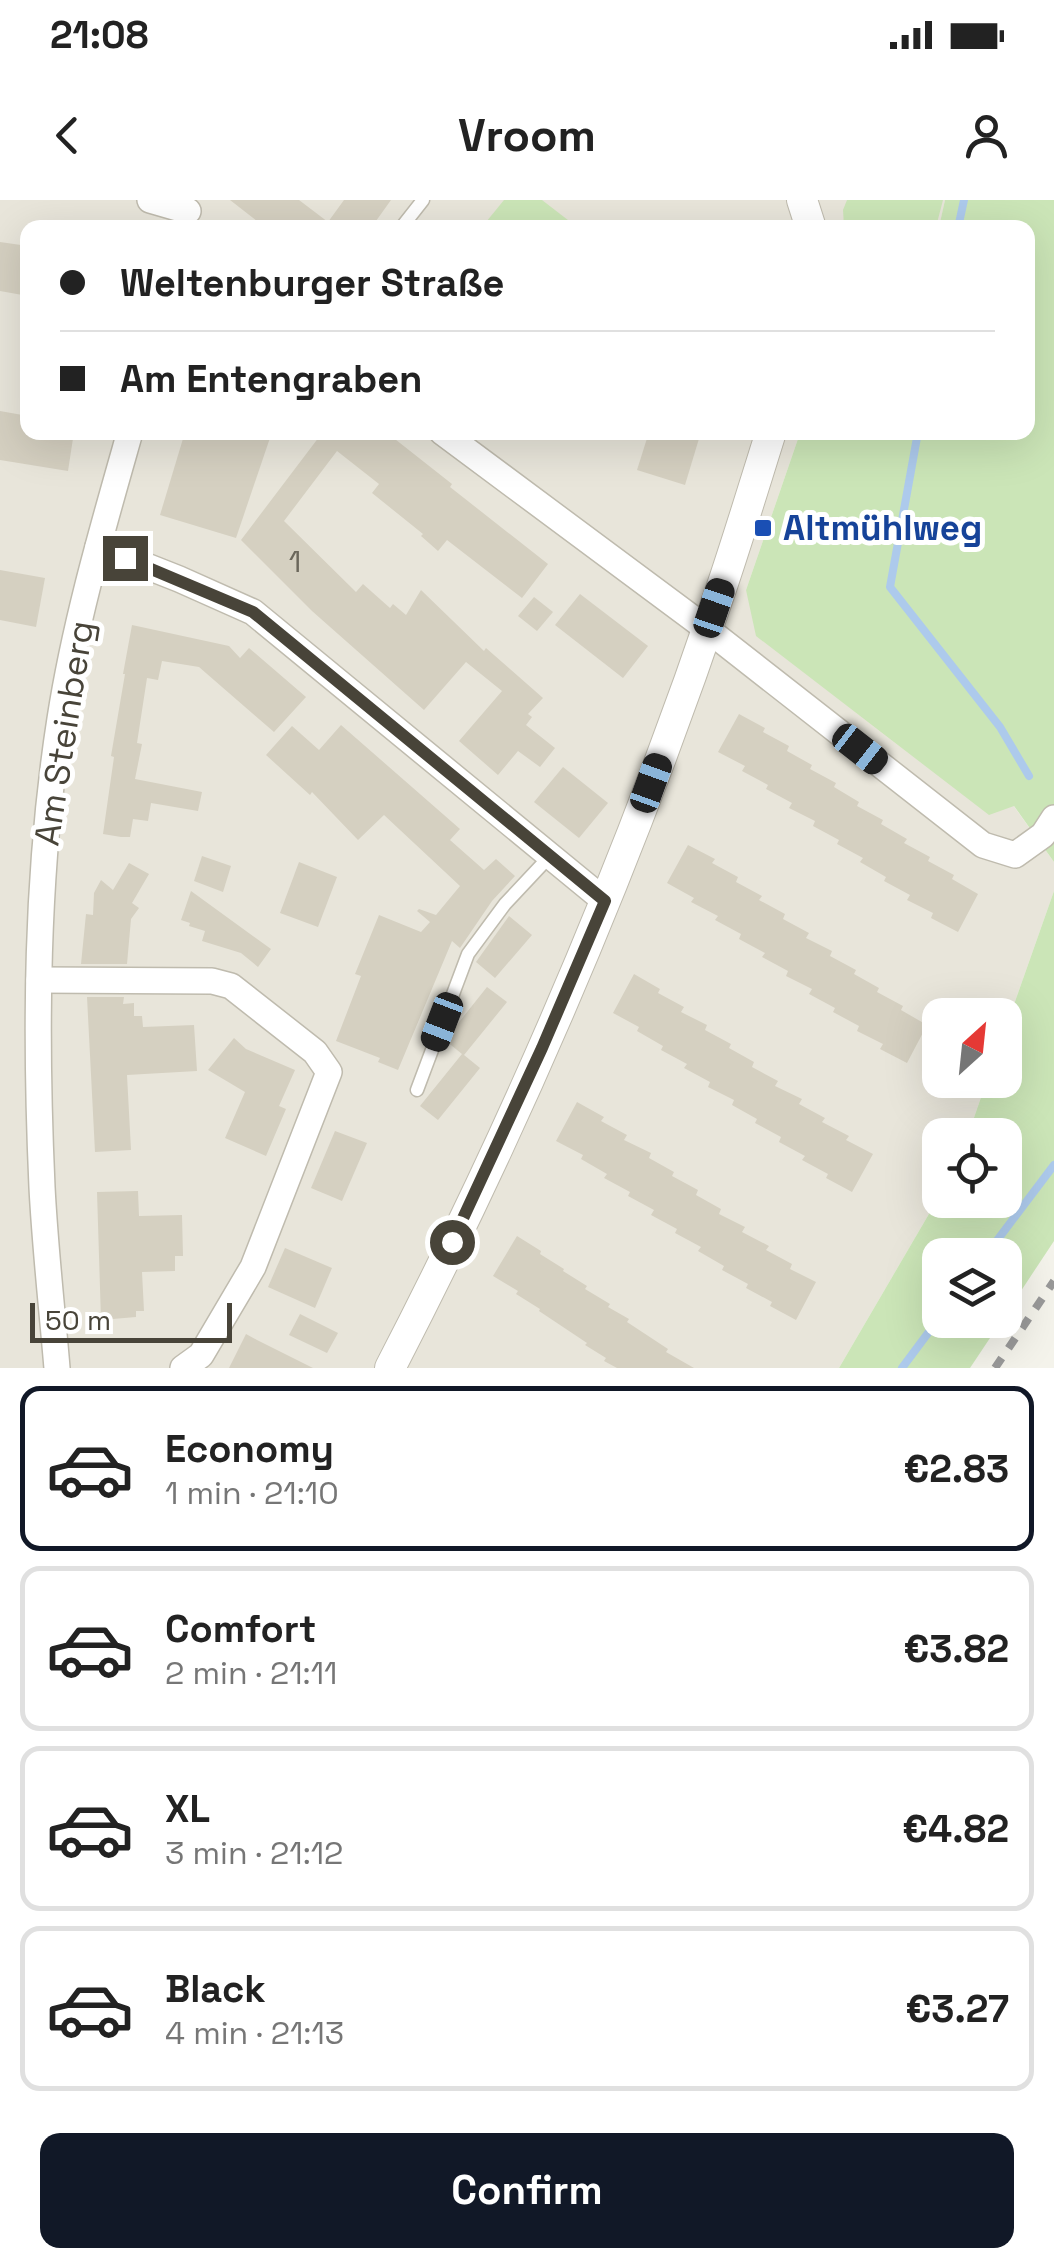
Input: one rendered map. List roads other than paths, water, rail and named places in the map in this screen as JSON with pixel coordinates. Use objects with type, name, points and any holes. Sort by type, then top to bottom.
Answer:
[{"type":"street","points":[[150,200],[190,213]]},
{"type":"street","name":"Am Steinberg","points":[[57,1368],[42,1187],[39,980],[45,854],[60,718],[88,584],[128,440]]},
{"type":"street","points":[[453,440],[708,629],[982,845],[1015,855],[1044,835],[1054,818]]},
{"type":"street","points":[[390,1368],[488,1165],[605,901],[708,629],[768,440]]},
{"type":"street","points":[[98,547],[253,612],[605,901]]},
{"type":"street","points":[[39,980],[212,981],[231,986],[314,1052],[330,1072],[253,1267],[202,1355],[183,1368]]},
{"type":"lane","points":[[407,220],[423,200]]},
{"type":"lane","points":[[417,1090],[468,954],[505,904],[550,856]]},
{"type":"waterway","points":[[960,220],[964,200]]},
{"type":"waterway","points":[[917,440],[890,587],[1000,727],[1029,776]]},
{"type":"waterway","points":[[999,1238],[1054,1165]]},
{"type":"waterway","points":[[902,1368],[924,1338]]},
{"type":"railway","points":[[995,1368],[1054,1281]]},
{"type":"place","name":"Altmühlweg","points":[[763,528]]}]
